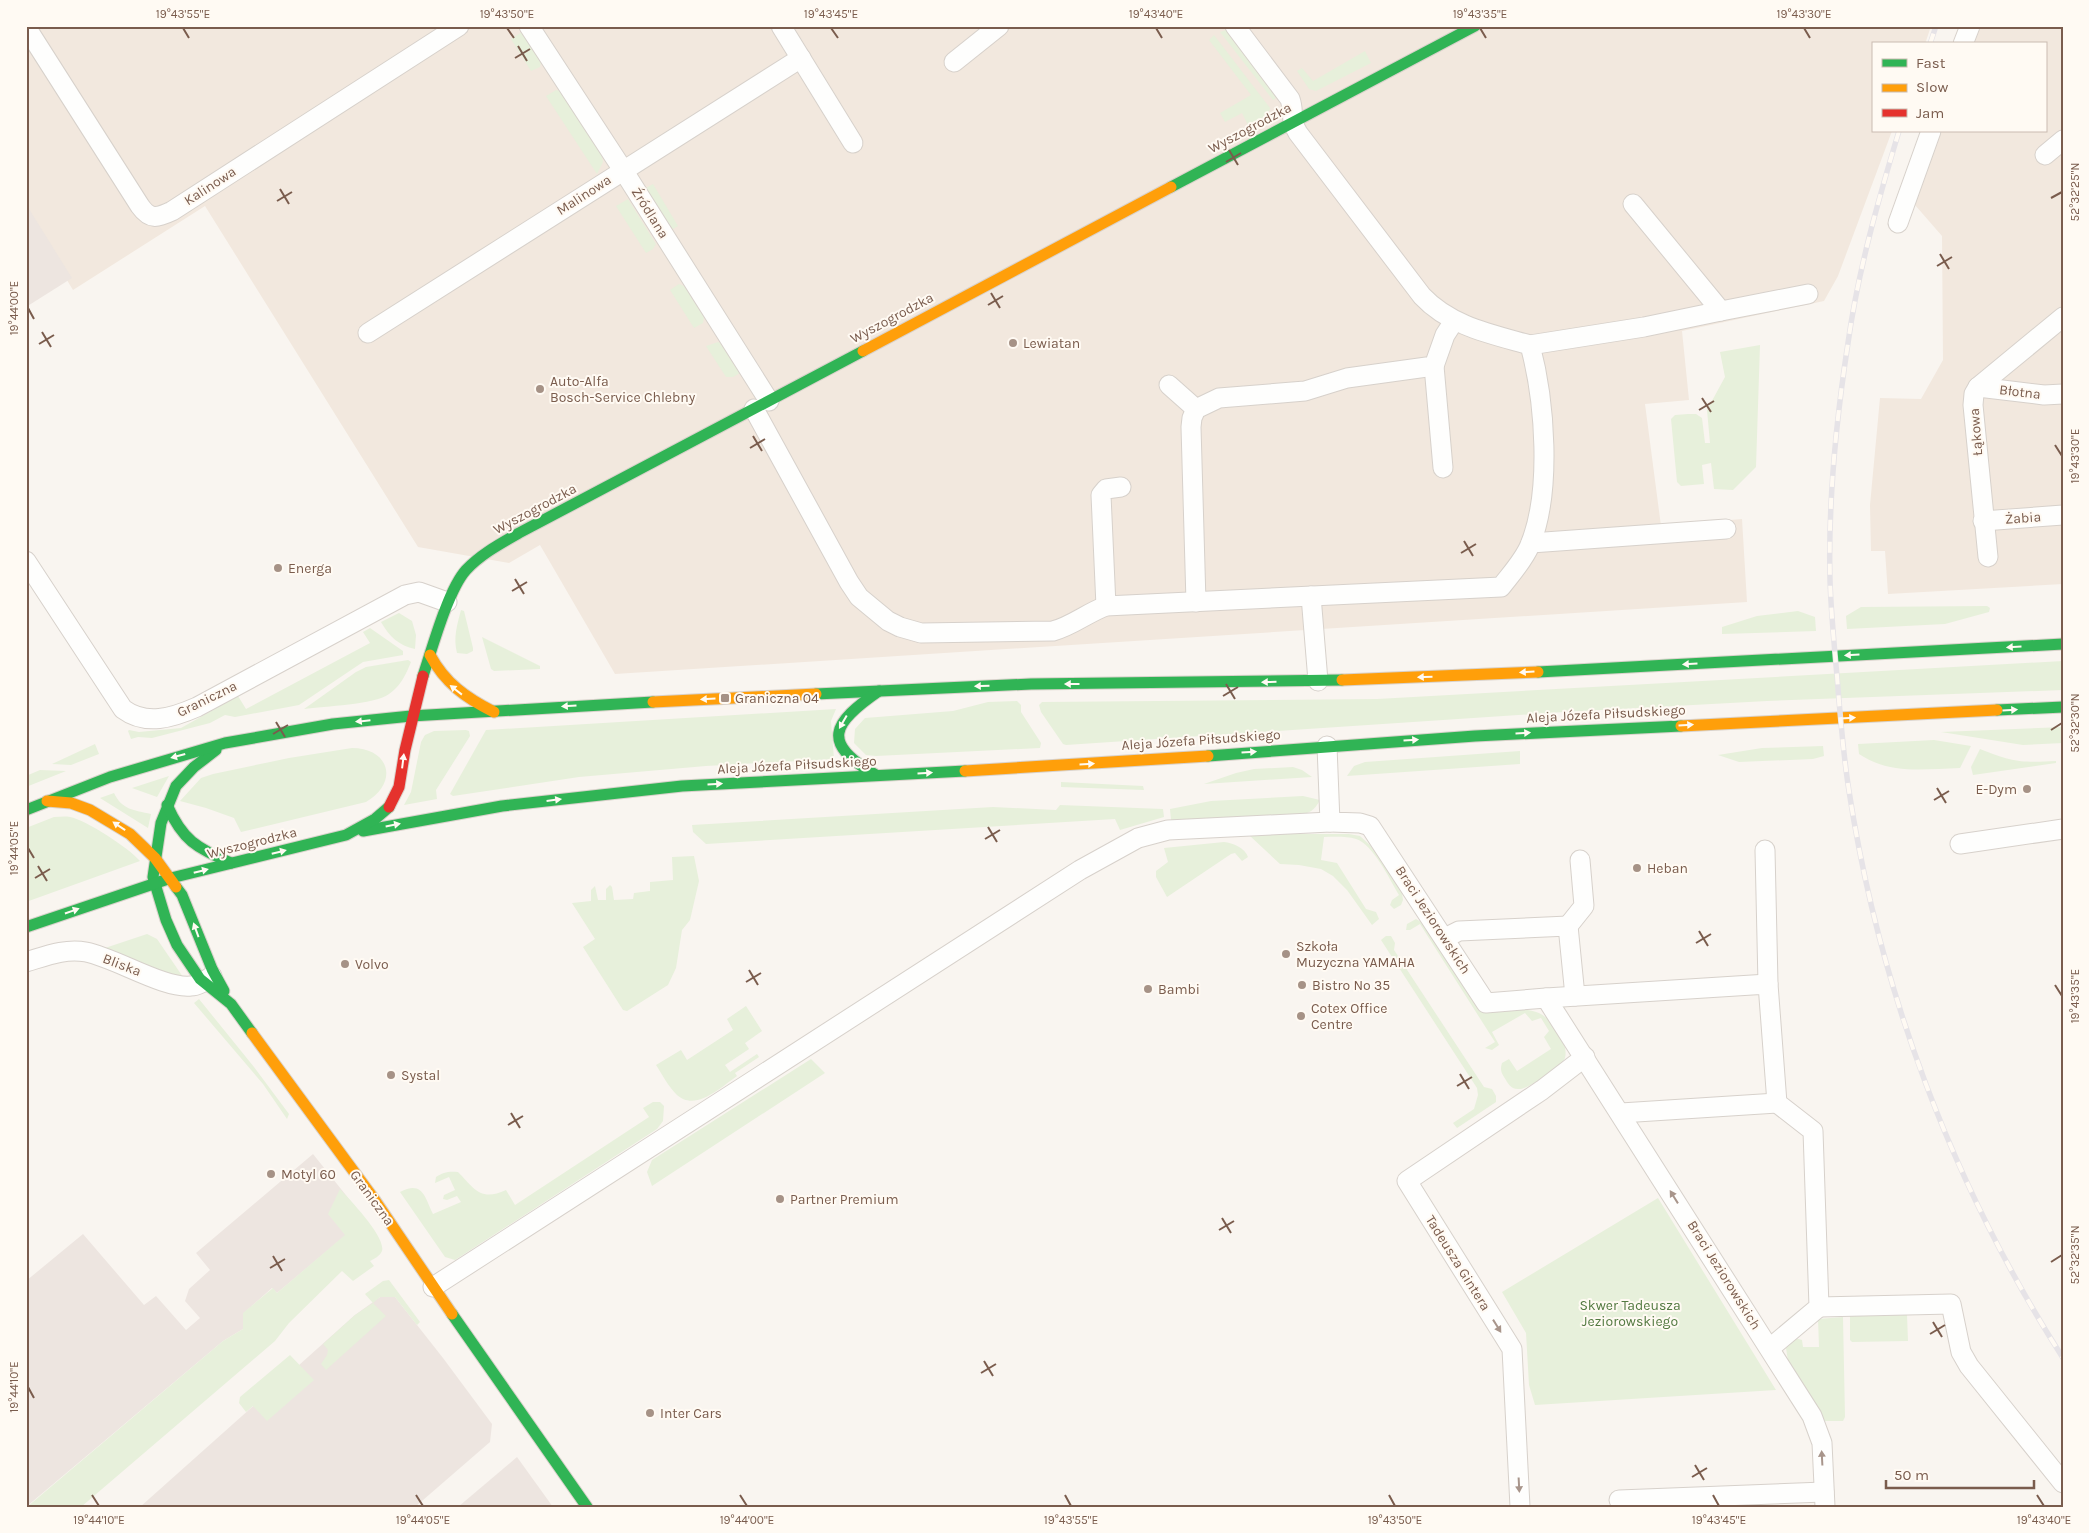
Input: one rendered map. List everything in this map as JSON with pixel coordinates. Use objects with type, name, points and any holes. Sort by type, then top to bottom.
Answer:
[{"type":"main road","name":"Wyszogrodzka","points":[[26,927],[171,878],[346,835],[379,816],[390,806],[399,787],[411,716],[447,602],[465,571],[484,554],[503,542],[1475,26]]},
{"type":"main road","points":[[26,810],[45,801],[132,770],[225,743],[333,724],[411,716],[618,703],[1030,684],[1318,681],[1474,675],[2063,644]]},
{"type":"main road","points":[[430,656],[441,676],[458,692],[494,712]]},
{"type":"main road","points":[[876,775],[864,770],[846,754],[841,747],[838,730],[848,714],[860,703],[879,691]]},
{"type":"main road","name":"Aleja Józefa Piłsudskiego","points":[[346,835],[431,818],[556,799],[682,786],[1106,763],[1474,736],[2063,707]]},
{"type":"main road","points":[[209,978],[177,945],[154,884],[155,858],[166,805],[176,786],[185,776],[225,743]]},
{"type":"main road","points":[[45,801],[71,803],[90,810],[130,834],[155,858],[182,895],[209,978]]},
{"type":"main road","points":[[166,805],[178,829],[187,840],[231,864]]},
{"type":"main road","name":"Graniczna","points":[[209,978],[231,1004],[381,1209],[433,1288],[587,1507]]},
{"type":"street","name":"Kalinowa","points":[[26,27],[140,206],[149,216],[159,218],[460,26]]},
{"type":"street","name":"Źródlana","points":[[529,26],[623,170],[761,405],[859,597],[888,621],[920,633],[1053,631],[1062,629],[1089,613],[1106,606]]},
{"type":"street","points":[[781,26],[854,143]]},
{"type":"street","points":[[954,62],[1000,26]]},
{"type":"street","points":[[1235,26],[1290,99],[1294,109],[1292,123],[1311,151],[1422,296],[1435,309],[1454,321],[1530,345],[1658,325],[1808,294]]},
{"type":"street","points":[[1964,42],[1970,26]]},
{"type":"street","name":"Malinowa","points":[[368,333],[801,58]]},
{"type":"street","points":[[1898,223],[1932,132]]},
{"type":"street","points":[[2045,155],[2063,140]]},
{"type":"street","points":[[1633,204],[1721,311]]},
{"type":"street","points":[[1978,387],[2063,316]]},
{"type":"street","points":[[1443,468],[1434,366],[1445,335],[1454,321]]},
{"type":"street","points":[[1121,486],[1106,489],[1101,496],[1106,606],[1502,586],[1531,543],[1539,508],[1543,468],[1543,419],[1537,372],[1530,345]]},
{"type":"street","points":[[1196,602],[1191,427],[1196,409],[1220,398],[1305,391],[1347,378],[1434,366]]},
{"type":"street","points":[[1169,385],[1196,409]]},
{"type":"street","name":"Błotna","points":[[1978,387],[2044,395],[2063,394]]},
{"type":"street","name":"Łąkowa","points":[[1978,387],[1974,394],[1974,405],[1983,521],[1988,557]]},
{"type":"street","name":"Żabia","points":[[1983,521],[2063,515]]},
{"type":"street","points":[[1531,543],[1726,529]]},
{"type":"street","name":"Graniczna","points":[[26,561],[123,709],[132,716],[150,720],[180,714],[197,707],[405,595],[419,592],[447,602]]},
{"type":"street","points":[[1311,596],[1318,681]]},
{"type":"street","points":[[433,1288],[1110,852],[1138,838],[1168,830],[1330,822],[1326,746]]},
{"type":"street","name":"Braci Jeziorowskich","points":[[1330,822],[1360,823],[1370,826],[1486,1003],[1546,998],[1621,1113],[1812,1416],[1822,1443],[1824,1499]]},
{"type":"street","points":[[1960,844],[2063,829]]},
{"type":"street","points":[[1765,850],[1768,984],[1777,1103]]},
{"type":"street","points":[[1574,996],[1568,926],[1584,906],[1580,860]]},
{"type":"street","points":[[1445,938],[1460,931],[1568,926]]},
{"type":"street","name":"Bliska","points":[[26,962],[66,951],[86,952],[174,985],[192,986],[209,978]]},
{"type":"street","points":[[1546,998],[1768,984]]},
{"type":"street","name":"Tadeusza Gintera","points":[[1520,1507],[1512,1349],[1407,1181],[1542,1090],[1585,1057]]},
{"type":"street","points":[[1621,1113],[1777,1103],[1813,1131],[1819,1307]]},
{"type":"street","points":[[1770,1348],[1819,1307],[1951,1304],[1961,1352],[1969,1366],[2063,1483]]},
{"type":"street","points":[[1619,1500],[1824,1499]]},
{"type":"shaded area","points":[[26,26],[1931,26],[1926,42],[1872,42],[1872,132],[1892,132],[1838,276],[1824,301],[1682,331],[1689,400],[1645,404],[1661,526],[1742,519],[1747,602],[615,674],[540,545],[509,563],[418,547],[205,206],[73,290],[26,213]]},
{"type":"shaded area","points":[[1976,26],[2063,26],[2063,584],[1888,594],[1885,551],[1871,551],[1870,505],[1880,398],[1921,399],[1943,360],[1942,236],[1915,205],[1940,132],[2046,132],[2046,42],[1971,42]]},
{"type":"shaded area","points":[[26,204],[72,278],[26,307]]},
{"type":"shaded area","points":[[313,1154],[365,1219],[277,1293],[272,1288],[244,1313],[243,1329],[223,1341],[26,1507],[26,1281],[83,1234],[144,1305],[156,1296],[186,1330],[200,1318],[185,1301],[189,1289],[210,1270],[196,1253]]},
{"type":"shaded area","points":[[380,1297],[395,1297],[443,1358],[492,1424],[490,1442],[415,1507],[140,1507],[355,1315]]},
{"type":"shaded area","points":[[517,1457],[553,1507],[458,1507]]},
{"type":"green space","points":[[1226,30],[1274,92],[1276,98],[1273,100],[1220,32]]},
{"type":"green space","points":[[522,32],[541,62],[540,67],[531,71],[511,39]]},
{"type":"green space","points":[[1214,35],[1270,108],[1265,118],[1249,127],[1242,113],[1225,122],[1220,113],[1251,95],[1209,40]]},
{"type":"green space","points":[[1365,51],[1371,63],[1316,91],[1309,89],[1297,71],[1302,68],[1313,81]]},
{"type":"green space","points":[[556,90],[560,91],[602,156],[603,162],[597,174],[546,96]]},
{"type":"green space","points":[[653,184],[678,226],[673,229],[644,189]]},
{"type":"green space","points":[[628,199],[656,244],[653,249],[646,253],[616,206]]},
{"type":"green space","points":[[679,284],[684,286],[704,317],[703,323],[694,328],[670,290]]},
{"type":"green space","points":[[718,342],[740,373],[733,377],[726,377],[706,346]]},
{"type":"green space","points":[[1760,345],[1756,467],[1733,490],[1714,489],[1711,463],[1702,465],[1704,484],[1681,486],[1677,482],[1671,419],[1675,415],[1696,414],[1702,418],[1705,443],[1710,443],[1707,410],[1725,377],[1720,352]]},
{"type":"green space","points":[[1987,606],[1990,608],[1989,612],[1945,624],[1847,629],[1846,616],[1861,607]]},
{"type":"green space","points":[[461,610],[464,611],[473,648],[473,651],[467,654],[457,653],[455,642]]},
{"type":"green space","points":[[1798,611],[1815,617],[1816,631],[1722,634],[1722,627],[1757,616]]},
{"type":"green space","points":[[399,613],[412,621],[416,635],[415,649],[395,640],[381,622]]},
{"type":"green space","points":[[370,628],[403,651],[403,655],[363,662],[299,705],[235,717],[225,715],[210,723],[152,738],[138,737],[131,739],[129,730],[139,732],[181,728],[238,696],[246,709],[370,643],[363,632]]},
{"type":"green space","points":[[482,637],[540,666],[540,669],[494,671],[491,669]]},
{"type":"green space","points":[[408,660],[411,662],[400,684],[382,698],[361,703],[304,709],[366,667]]},
{"type":"green space","points":[[2063,661],[2063,690],[1767,701],[1564,712],[1066,745],[1063,744],[1041,712],[1039,705],[1042,702],[1377,699]]},
{"type":"green space","points":[[1017,701],[1021,705],[1021,712],[1041,743],[1040,748],[876,756],[866,755],[854,743],[855,729],[865,718],[953,711],[988,702]]},
{"type":"green space","points":[[836,709],[831,721],[834,759],[706,766],[579,777],[453,796],[450,794],[486,730]]},
{"type":"green space","points":[[2063,727],[2063,743],[2023,745],[1941,732]]},
{"type":"green space","points":[[466,730],[469,731],[470,736],[436,790],[437,799],[404,805],[411,792],[421,742],[425,735],[434,731]]},
{"type":"green space","points":[[1934,740],[1971,746],[1960,768],[1920,770],[1895,768],[1871,761],[1859,754],[1858,744]]},
{"type":"green space","points":[[95,744],[99,754],[71,765],[52,764]]},
{"type":"green space","points":[[1823,746],[1824,756],[1813,759],[1739,762],[1718,755],[1762,748]]},
{"type":"green space","points":[[352,748],[375,754],[382,760],[386,768],[383,786],[366,802],[241,832],[234,818],[180,801],[201,778],[213,774],[289,758]]},
{"type":"green space","points":[[1980,749],[2017,761],[2056,761],[2056,763],[1973,775],[1971,767]]},
{"type":"green space","points":[[1520,751],[1520,764],[1347,776],[1354,766],[1365,762]]},
{"type":"green space","points":[[1293,767],[1302,770],[1312,777],[1204,784],[1254,769]]},
{"type":"green space","points":[[40,770],[66,771],[26,787],[26,776]]},
{"type":"green space","points":[[169,776],[157,797],[132,788]]},
{"type":"green space","points":[[1061,782],[1143,786],[1144,790],[1061,787]]},
{"type":"green space","points":[[114,793],[117,799],[125,806],[151,814],[148,828],[100,798]]},
{"type":"green space","points":[[1303,796],[1320,800],[1311,811],[1298,815],[1171,820],[1170,809],[1211,801]]},
{"type":"green space","points":[[1060,805],[1163,809],[1164,817],[1120,830],[1115,819],[706,844],[693,832],[692,825],[993,807],[1056,810]]},
{"type":"green space","points":[[54,817],[70,817],[86,823],[117,842],[140,861],[26,902],[26,828]]},
{"type":"green space","points":[[1349,834],[1360,836],[1371,846],[1402,893],[1403,900],[1401,905],[1394,909],[1390,905],[1392,900],[1399,895],[1375,855],[1362,842],[1348,837],[1324,837],[1321,860],[1337,863],[1366,909],[1376,912],[1379,919],[1372,925],[1347,890],[1333,876],[1321,869],[1280,864],[1250,836]]},
{"type":"green space","points":[[1224,842],[1238,846],[1248,857],[1242,861],[1235,853],[1231,854],[1167,897],[1156,877],[1156,871],[1168,862],[1164,848]]},
{"type":"green space","points":[[694,856],[699,881],[690,920],[682,930],[676,968],[668,985],[627,1011],[623,1010],[583,947],[595,939],[572,903],[591,901],[591,890],[595,886],[598,900],[606,900],[606,889],[610,885],[614,900],[633,899],[634,893],[650,891],[650,882],[673,880],[672,857]]},
{"type":"green space","points":[[1416,919],[1423,923],[1474,1001],[1486,1011],[1533,1011],[1549,1020],[1564,1043],[1566,1055],[1557,1067],[1529,1086],[1515,1089],[1510,1085],[1502,1072],[1502,1063],[1509,1059],[1517,1071],[1551,1049],[1544,1037],[1549,1031],[1541,1018],[1532,1021],[1525,1013],[1492,1032],[1499,1045],[1492,1050],[1485,1048],[1495,1042],[1420,924],[1410,930],[1406,930],[1407,924]]},
{"type":"green space","points":[[147,934],[157,939],[183,977],[176,979],[105,948]]},
{"type":"green space","points":[[1386,936],[1391,936],[1395,943],[1394,950],[1484,1087],[1492,1089],[1496,1096],[1496,1102],[1457,1128],[1453,1123],[1474,1109],[1478,1095],[1477,1088],[1381,940]]},
{"type":"green space","points":[[199,999],[289,1114],[287,1119],[263,1084],[194,1003]]},
{"type":"green space","points":[[746,1006],[762,1031],[745,1043],[749,1049],[725,1065],[730,1072],[757,1054],[759,1057],[735,1073],[737,1076],[708,1096],[691,1101],[683,1099],[676,1094],[656,1065],[681,1050],[687,1060],[733,1030],[727,1019]]},
{"type":"green space","points":[[811,1059],[825,1073],[652,1186],[647,1172],[652,1160]]},
{"type":"green space","points":[[653,1102],[660,1102],[664,1106],[663,1121],[657,1129],[455,1260],[445,1257],[400,1192],[414,1188],[418,1189],[425,1197],[433,1214],[461,1202],[457,1196],[447,1200],[443,1199],[444,1195],[455,1190],[449,1177],[435,1183],[436,1177],[441,1174],[458,1172],[478,1192],[490,1194],[506,1190],[515,1205],[649,1117],[643,1108]]},
{"type":"green space","points":[[340,1189],[379,1237],[382,1251],[370,1261],[374,1266],[353,1281],[342,1271],[289,1323],[275,1341],[81,1507],[27,1507],[223,1341],[243,1329],[243,1313],[273,1288],[277,1293],[345,1235],[328,1214]]},
{"type":"green space","name":"Skwer Tadeusza Jeziorowskiego","points":[[1658,1198],[1776,1390],[1535,1405],[1529,1385],[1526,1333],[1502,1292]]},
{"type":"green space","points":[[389,1280],[420,1322],[417,1325],[395,1297],[380,1297],[373,1303],[365,1294],[383,1281]]},
{"type":"green space","points":[[373,1303],[386,1316],[326,1370],[321,1364],[328,1350],[323,1344],[355,1315]]},
{"type":"green space","points":[[1907,1315],[1908,1341],[1852,1342],[1850,1340],[1850,1316]]},
{"type":"green space","points":[[1843,1317],[1845,1417],[1843,1421],[1825,1421],[1788,1361],[1786,1348],[1795,1338],[1802,1340],[1803,1347],[1819,1347],[1818,1319]]},
{"type":"green space","points":[[290,1355],[314,1380],[267,1421],[253,1406],[246,1412],[239,1403],[240,1397]]},
{"type":"railway","points":[[1931,42],[1936,26]]},
{"type":"railway","points":[[1899,132],[1876,210],[1857,289],[1844,372],[1834,461],[1830,521],[1830,592],[1847,777],[1863,866],[1880,940],[1901,1013],[1926,1085],[1955,1156],[1988,1225],[2023,1292],[2063,1358]]},
{"type":"traffic: fast","points":[[1171,187],[1475,26]]},
{"type":"traffic: fast","points":[[423,676],[441,620],[453,591],[466,570],[484,554],[519,533],[863,351]]},
{"type":"traffic: fast","points":[[1538,672],[2063,644]]},
{"type":"traffic: fast","points":[[816,694],[1031,684],[1342,680]]},
{"type":"traffic: fast","points":[[876,775],[858,764],[846,753],[840,743],[839,733],[843,723],[851,713],[879,691]]},
{"type":"traffic: fast","points":[[26,810],[110,777],[225,743],[333,724],[411,716],[653,702]]},
{"type":"traffic: fast","points":[[1997,710],[2063,707]]},
{"type":"traffic: fast","points":[[1208,756],[1475,736],[1681,726]]},
{"type":"traffic: fast","points":[[216,750],[194,767],[176,786],[161,823],[153,877],[166,920],[177,945],[200,979],[231,1004],[252,1033]]},
{"type":"traffic: fast","points":[[363,831],[502,806],[682,786],[965,771]]},
{"type":"traffic: fast","points":[[167,805],[185,835],[208,852],[231,863]]},
{"type":"traffic: fast","points":[[26,927],[171,878],[346,835],[375,819],[389,807]]},
{"type":"traffic: fast","points":[[176,887],[182,895],[212,969],[224,991]]},
{"type":"traffic: fast","points":[[452,1314],[587,1507]]},
{"type":"traffic: slow","points":[[863,351],[1171,187]]},
{"type":"traffic: slow","points":[[430,655],[449,682],[465,695],[494,712]]},
{"type":"traffic: slow","points":[[1342,680],[1538,672]]},
{"type":"traffic: slow","points":[[653,702],[816,694]]},
{"type":"traffic: slow","points":[[1681,726],[1997,710]]},
{"type":"traffic: slow","points":[[965,771],[1208,756]]},
{"type":"traffic: slow","points":[[47,801],[71,803],[90,810],[130,834],[155,858],[176,887]]},
{"type":"traffic: slow","points":[[252,1033],[374,1199],[452,1314]]},
{"type":"traffic: jam","points":[[389,807],[399,787],[405,750],[423,676]]},
{"type":"place","name":"Lewiatan","points":[[1013,343]]},
{"type":"place","name":"Auto-Alfa Bosch-Service Chlebny","points":[[540,389]]},
{"type":"place","name":"Energa","points":[[278,568]]},
{"type":"place","name":"Graniczna 04","points":[[725,698]]},
{"type":"place","name":"E-Dym","points":[[2027,789]]},
{"type":"place","name":"Heban","points":[[1637,868]]},
{"type":"place","name":"Szkoła Muzyczna YAMAHA","points":[[1286,954]]},
{"type":"place","name":"Volvo","points":[[345,964]]},
{"type":"place","name":"Bistro No 35","points":[[1302,985]]},
{"type":"place","name":"Bambi","points":[[1148,989]]},
{"type":"place","name":"Cotex Office Centre","points":[[1301,1016]]},
{"type":"place","name":"Systal","points":[[391,1075]]},
{"type":"place","name":"Motyl 60","points":[[271,1174]]},
{"type":"place","name":"Partner Premium","points":[[780,1199]]},
{"type":"place","name":"Inter Cars","points":[[650,1413]]}]
